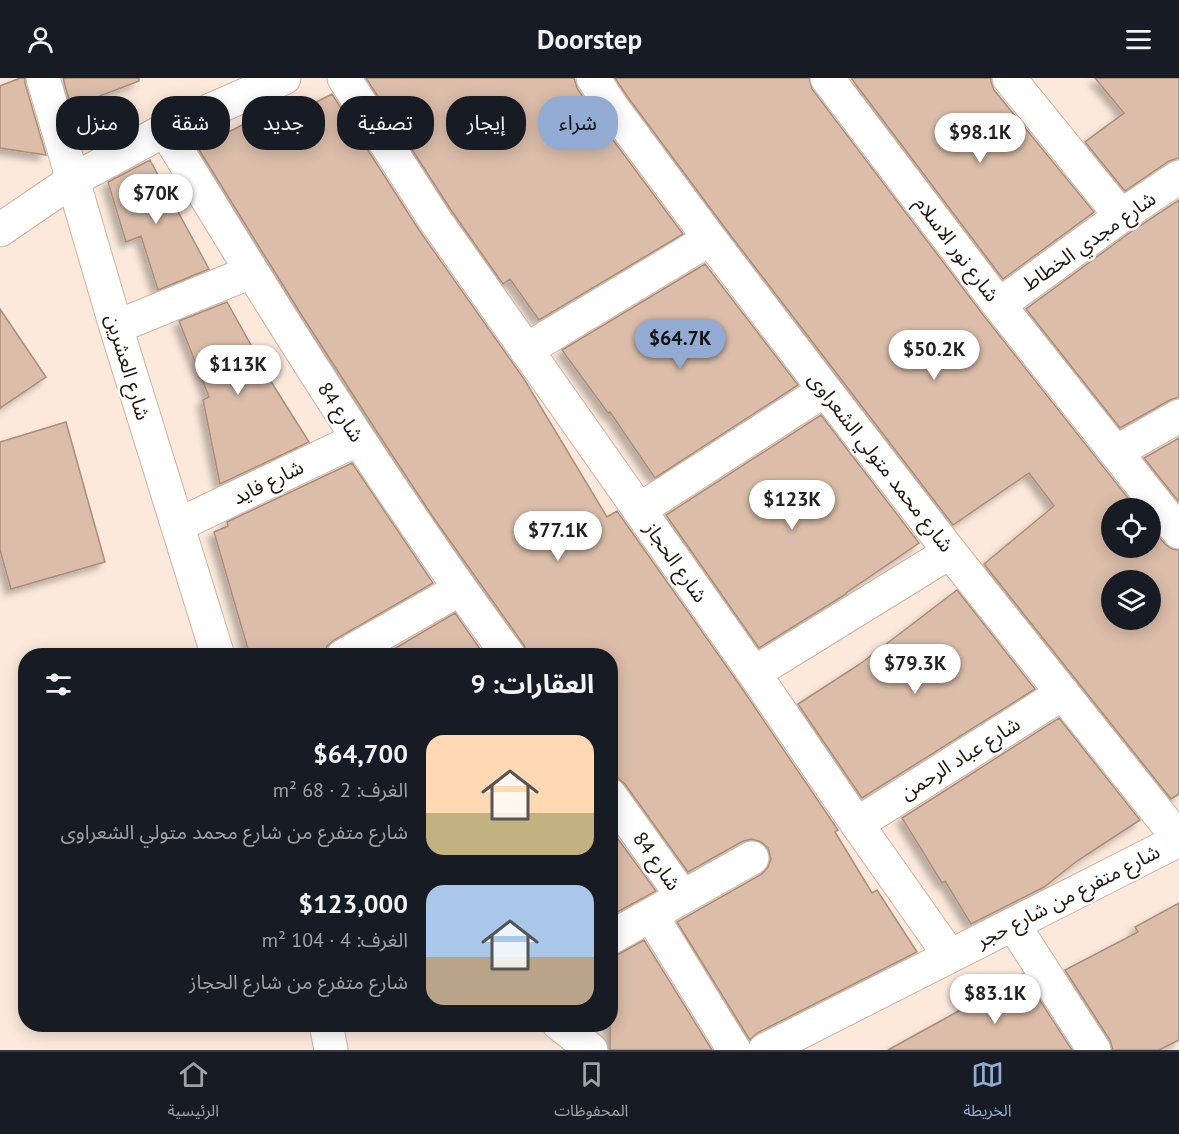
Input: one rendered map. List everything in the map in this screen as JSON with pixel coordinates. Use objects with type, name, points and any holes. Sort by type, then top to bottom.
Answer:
[{"type":"street","name":"شارع العشرين","points":[[43,78],[116,327],[215,648]]},
{"type":"street","points":[[230,102],[284,78]]},
{"type":"street","name":"شارع الحجاز","points":[[344,78],[435,220],[950,956]]},
{"type":"street","name":"شارع محمد متولي الشعراوى","points":[[593,78],[710,239],[825,390],[950,552],[1179,839]]},
{"type":"street","name":"شارع نور الاسلام","points":[[827,78],[999,304],[1179,532]]},
{"type":"street","points":[[1010,78],[1121,216]]},
{"type":"street","points":[[0,230],[73,180],[151,138]]},
{"type":"street","name":"شارع 84","points":[[177,150],[251,272],[358,439],[503,648]]},
{"type":"street","name":"شارع مجدي الخطاط","points":[[999,304],[1179,177]]},
{"type":"street","points":[[526,350],[710,239]]},
{"type":"street","points":[[116,327],[251,272]]},
{"type":"street","points":[[639,510],[825,390]]},
{"type":"street","points":[[1116,452],[1179,416]]},
{"type":"street","name":"شارع فايد","points":[[177,525],[358,439]]},
{"type":"street","points":[[754,673],[950,552]]},
{"type":"street","points":[[357,648],[460,589]]},
{"type":"street","name":"شارع عباد الرحمن","points":[[857,824],[1063,693]]},
{"type":"street","name":"شارع 84","points":[[618,806],[683,897]]},
{"type":"street","name":"شارع متفرع من شارع حجر","points":[[765,1050],[1179,839]]},
{"type":"street","points":[[618,934],[752,858]]},
{"type":"street","points":[[651,915],[734,1050]]},
{"type":"street","points":[[1013,924],[1094,1050]]},
{"type":"street","points":[[328,1032],[331,1050]]},
{"type":"street","points":[[569,1032],[591,1050]]},
{"type":"building","points":[[25,78],[46,155],[0,148],[0,86]]},
{"type":"building","points":[[63,78],[139,78],[139,81],[100,96],[68,96]]},
{"type":"building","points":[[366,78],[574,78],[582,96],[538,96],[538,150],[618,150],[618,147],[683,234],[539,320],[510,279],[503,284],[412,150],[434,150],[434,96],[378,96]]},
{"type":"building","points":[[615,78],[809,78],[812,89],[984,316],[1128,498],[1101,498],[1101,558],[1161,558],[1161,539],[1172,549],[1179,550],[1179,794],[1171,799],[984,564],[1054,506],[1029,473],[953,525],[725,228]]},
{"type":"building","points":[[851,78],[991,78],[994,90],[1094,212],[1003,279]]},
{"type":"building","points":[[1095,78],[1179,78],[1179,158],[1169,161],[1125,191],[1085,142],[1124,113]]},
{"type":"building","points":[[332,94],[337,102],[337,150],[368,150],[419,230],[524,379],[607,517],[617,511],[838,830],[835,832],[872,893],[877,890],[917,952],[757,1033],[750,1040],[677,922],[762,874],[771,859],[768,848],[752,839],[743,841],[688,872],[625,784],[618,778],[618,648],[525,648],[433,517],[381,438],[199,150],[230,150],[230,131],[242,125],[242,150],[325,150],[325,98]]},
{"type":"building","points":[[150,160],[209,269],[158,290],[141,236],[126,242],[108,182]]},
{"type":"building","points":[[1179,200],[1179,397],[1120,428],[1026,309],[1132,231]]},
{"type":"building","points":[[705,264],[798,385],[655,478],[610,412],[608,413],[562,350]]},
{"type":"building","points":[[227,302],[275,388],[309,442],[220,484],[203,400],[209,397],[179,321]]},
{"type":"building","points":[[0,309],[46,377],[0,408]]},
{"type":"building","points":[[821,415],[919,543],[846,594],[759,648],[666,515]]},
{"type":"building","points":[[66,422],[105,562],[11,589],[0,550],[0,442]]},
{"type":"building","points":[[1179,438],[1179,502],[1144,458]]},
{"type":"building","points":[[352,463],[433,583],[334,640],[326,648],[248,648],[214,532],[228,526],[227,522]]},
{"type":"building","points":[[957,590],[1035,689],[862,798],[798,704],[860,664]]},
{"type":"building","points":[[455,613],[479,648],[396,648]]},
{"type":"building","points":[[1059,718],[1140,820],[1077,861],[1044,887],[971,924],[945,881],[942,883],[902,818]]},
{"type":"building","points":[[618,839],[656,891],[618,912]]},
{"type":"building","points":[[1179,903],[1179,1040],[1159,1050],[1113,1050],[1110,1040],[1065,970],[1138,932],[1135,927]]},
{"type":"building","points":[[644,940],[712,1050],[610,1050],[610,1032],[618,1032],[619,954]]},
{"type":"building","points":[[1023,974],[1072,1050],[888,1050],[975,1002]]}]
